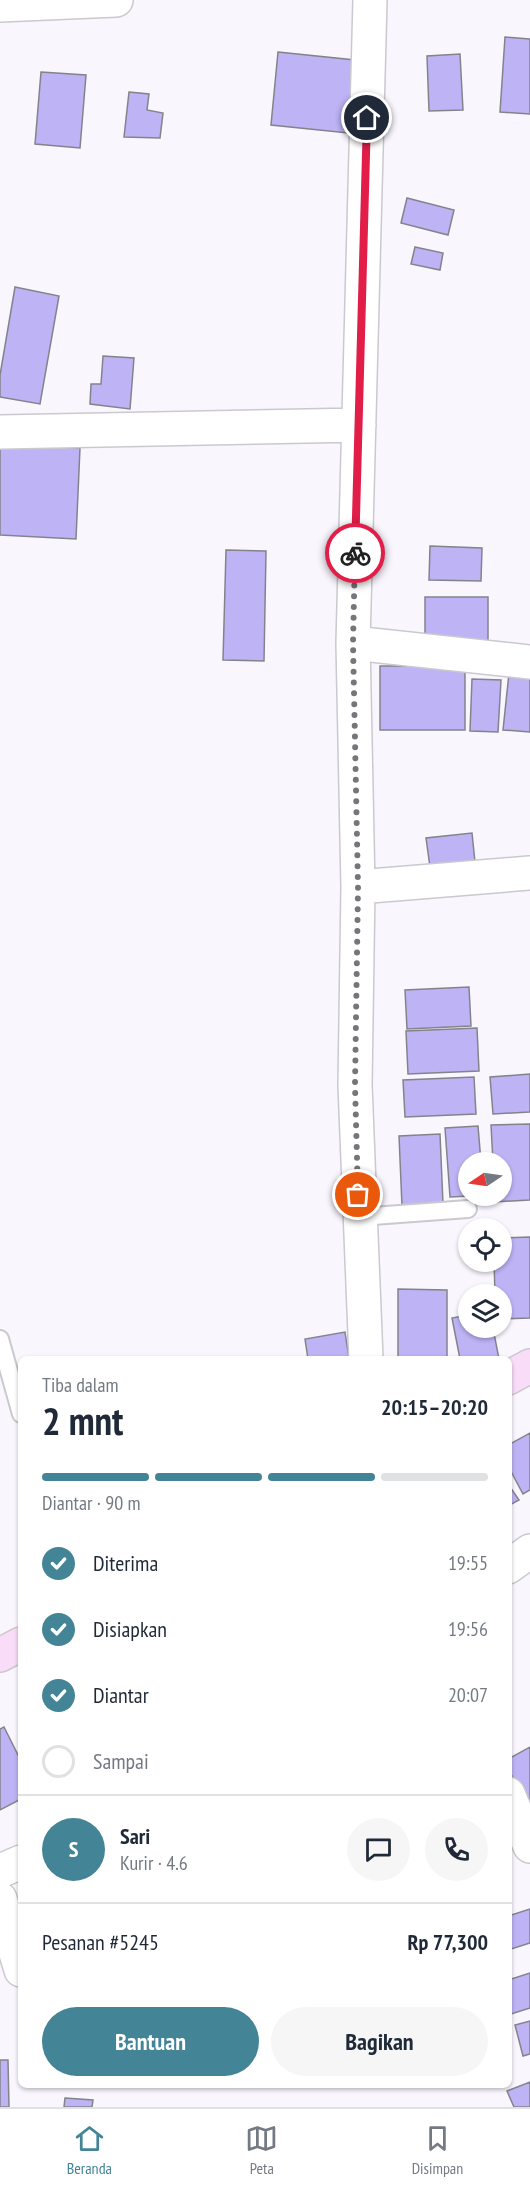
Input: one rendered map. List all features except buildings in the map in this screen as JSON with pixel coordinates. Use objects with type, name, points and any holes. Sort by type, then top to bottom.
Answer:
[{"type":"street","points":[[0,5],[116,0]]},
{"type":"street","points":[[366,1356],[355,1085],[358,887],[353,643],[370,0]]},
{"type":"street","points":[[0,432],[359,425]]},
{"type":"street","points":[[353,643],[530,662]]},
{"type":"street","points":[[358,887],[530,873]]},
{"type":"street","points":[[512,1376],[530,1366]]},
{"type":"street","points":[[512,1564],[530,1551]]},
{"type":"street","points":[[0,1655],[18,1646]]},
{"type":"street","points":[[512,1803],[530,1846]]},
{"type":"street","points":[[0,1871],[18,1863]]},
{"type":"street","points":[[0,1899],[18,1960]]},
{"type":"lane","points":[[359,1216],[468,1209]]},
{"type":"lane","points":[[0,1339],[18,1403]]},
{"type":"way so far","points":[[355,553],[353,643],[358,887],[355,1085],[358,1195]]},
{"type":"route","points":[[355,553],[367,118]]}]
